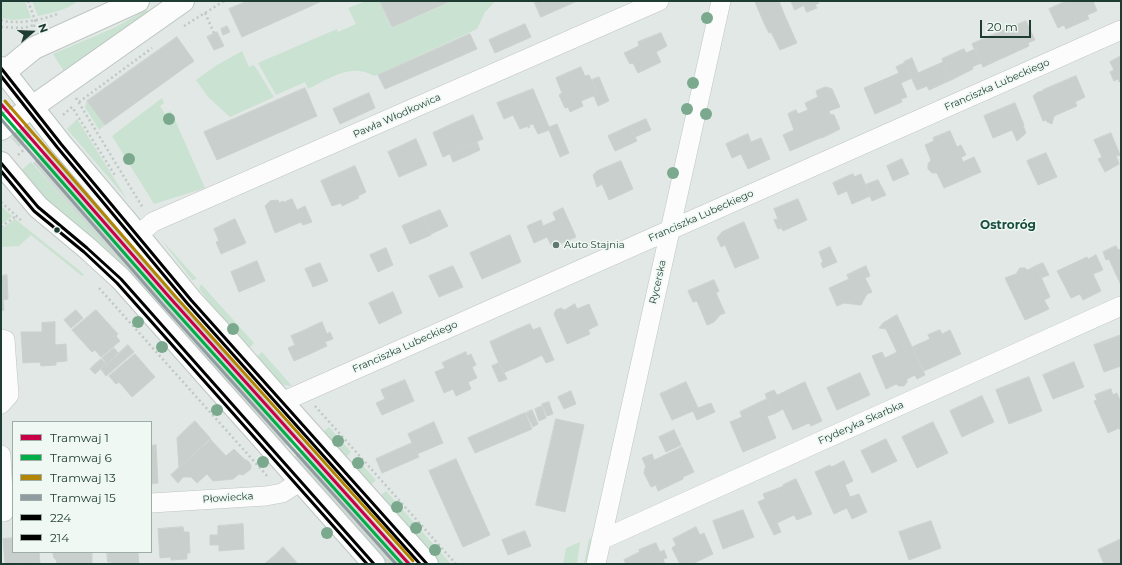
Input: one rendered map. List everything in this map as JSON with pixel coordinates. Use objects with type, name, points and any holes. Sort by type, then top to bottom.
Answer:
[{"type":"street","points":[[138,1],[38,46],[2,72],[61,144],[146,228],[191,300],[427,564]]},
{"type":"street","points":[[1,129],[33,108],[63,85],[183,1]]},
{"type":"street","name":"Pawła Włodkowica","points":[[146,228],[659,1]]},
{"type":"street","name":"Rycerska","points":[[596,564],[721,1]]},
{"type":"street","name":"Franciszka Lubeckiego","points":[[282,402],[1121,30]]},
{"type":"street","points":[[1,163],[38,207],[82,242],[115,273],[374,564]]},
{"type":"street","name":"Fryderyka Skarbka","points":[[601,540],[1121,306]]},
{"type":"street","points":[[1,338],[5,340],[9,395],[1,404]]},
{"type":"street","points":[[1,455],[6,512]]},
{"type":"street","name":"Płowiecka","points":[[152,503],[271,495],[282,493],[301,481]]},
{"type":"path","points":[[28,1],[35,20],[35,32],[38,46]]},
{"type":"path","points":[[179,29],[224,1]]},
{"type":"path","points":[[1,20],[18,23],[54,16],[60,13]]},
{"type":"path","points":[[205,13],[214,33]]},
{"type":"path","points":[[2,28],[23,28],[24,33],[38,46]]},
{"type":"path","points":[[78,102],[156,46]]},
{"type":"path","points":[[63,85],[78,102],[140,203],[146,228]]},
{"type":"path","points":[[63,85],[72,107]]},
{"type":"path","points":[[1,202],[28,226]]},
{"type":"path","points":[[1,227],[16,216]]},
{"type":"path","points":[[97,285],[272,481]]},
{"type":"shaded area","points":[[25,126],[36,136],[34,137],[32,135],[19,147],[11,138]]},
{"type":"shaded area","points":[[47,149],[299,434],[284,447],[118,262],[33,163]]},
{"type":"shaded area","points":[[309,445],[415,564],[388,564],[293,458]]},
{"type":"green space","points":[[1,1],[25,1],[31,18],[13,20],[1,18]]},
{"type":"green space","points":[[32,1],[78,1],[64,9],[38,16]]},
{"type":"green space","points":[[366,1],[379,1],[391,28],[453,1],[495,1],[485,12],[477,29],[374,76],[366,72],[349,71],[332,77],[308,89],[305,82],[276,95],[258,63],[337,29],[338,32],[356,24],[348,8]]},
{"type":"green space","points":[[146,10],[148,11],[148,14],[65,73],[53,54],[116,27]]},
{"type":"green space","points":[[242,51],[249,67],[254,65],[274,97],[230,117],[208,97],[196,80],[217,65]]},
{"type":"green space","points":[[162,98],[164,103],[160,106],[165,114],[171,111],[205,188],[154,204],[112,136]]},
{"type":"green space","points":[[87,101],[105,125],[99,130],[85,107]]},
{"type":"green space","points":[[77,119],[127,199],[67,129]]},
{"type":"green space","points":[[31,162],[118,260],[118,262],[47,203],[19,172]]},
{"type":"green space","points":[[1,206],[12,216],[1,225]]},
{"type":"green space","points":[[15,219],[84,275],[82,276],[31,235],[19,246],[1,247],[1,229]]},
{"type":"green space","points":[[160,238],[197,279],[192,280]]},
{"type":"green space","points":[[201,284],[254,343],[250,347],[245,347],[199,289]]},
{"type":"green space","points":[[262,352],[292,386],[282,384],[269,373],[258,360],[258,356]]},
{"type":"green space","points":[[329,427],[351,452],[347,456],[342,456],[322,433]]},
{"type":"green space","points":[[356,458],[376,480],[372,484],[368,484],[352,467],[352,462]]},
{"type":"green space","points":[[386,491],[451,564],[439,564],[381,499],[381,495]]},
{"type":"green space","points":[[593,537],[588,564],[584,564],[589,539]]},
{"type":"green space","points":[[580,542],[577,564],[563,564],[566,548]]},
{"type":"building","points":[[248,1],[322,1],[242,37],[229,9]]},
{"type":"building","points":[[380,1],[451,1],[392,27]]},
{"type":"building","points":[[534,1],[577,1],[541,17]]},
{"type":"building","points":[[779,1],[784,14],[764,23],[755,2]]},
{"type":"building","points":[[791,1],[802,1],[804,5],[795,10]]},
{"type":"building","points":[[802,1],[818,1],[819,3],[815,5],[817,8],[807,12]]},
{"type":"building","points":[[1067,1],[1077,24],[1066,29],[1064,25],[1058,28],[1049,9]]},
{"type":"building","points":[[1067,1],[1093,1],[1097,11],[1087,15],[1089,19],[1077,24]]},
{"type":"building","points":[[784,14],[797,43],[780,50],[771,32],[769,33],[764,23]]},
{"type":"building","points":[[1026,21],[1035,40],[1028,43],[1029,46],[983,67],[972,44]]},
{"type":"building","points":[[525,24],[531,37],[495,53],[489,40]]},
{"type":"building","points":[[227,26],[230,32],[223,35],[221,29]]},
{"type":"building","points":[[217,32],[224,46],[214,50],[207,37]]},
{"type":"building","points":[[661,33],[667,46],[656,52],[661,62],[638,73],[633,63],[630,64],[624,53],[639,46],[638,42]]},
{"type":"building","points":[[470,34],[477,49],[385,89],[378,75]]},
{"type":"building","points":[[177,37],[194,61],[105,125],[87,101]]},
{"type":"building","points":[[964,49],[966,53],[975,49],[981,63],[972,67],[973,69],[951,80],[942,59]]},
{"type":"building","points":[[1121,56],[1121,81],[1119,82],[1118,79],[1114,81],[1110,72],[1114,70],[1110,62]]},
{"type":"building","points":[[912,58],[918,73],[943,62],[951,80],[929,90],[927,86],[917,90],[904,62]]},
{"type":"building","points":[[905,63],[912,78],[901,83],[907,97],[901,99],[902,102],[875,114],[864,88],[899,73],[896,67]]},
{"type":"building","points":[[581,67],[585,76],[589,75],[598,94],[581,101],[583,106],[570,112],[568,107],[565,108],[559,95],[562,93],[556,78]]},
{"type":"building","points":[[1076,76],[1085,97],[1075,102],[1077,106],[1054,116],[1052,124],[1046,120],[1043,121],[1033,96],[1038,92]]},
{"type":"building","points":[[599,77],[609,101],[598,106],[594,96],[598,94],[592,80]]},
{"type":"building","points":[[826,87],[832,89],[840,107],[829,111],[830,114],[834,115],[840,129],[820,138],[805,103],[818,97],[816,91]]},
{"type":"building","points":[[305,88],[317,116],[217,160],[204,132]]},
{"type":"building","points":[[533,89],[549,127],[557,124],[569,153],[560,157],[549,130],[538,134],[533,124],[529,125],[530,127],[528,128],[528,126],[520,129],[513,115],[504,119],[497,103]]},
{"type":"building","points":[[369,93],[375,108],[340,124],[333,109]]},
{"type":"building","points":[[1015,103],[1026,133],[1017,141],[1012,130],[993,138],[984,116]]},
{"type":"building","points":[[796,110],[798,114],[808,110],[820,138],[790,151],[783,135],[794,130],[788,114]]},
{"type":"building","points":[[473,115],[483,139],[463,148],[452,124]]},
{"type":"building","points":[[646,119],[651,130],[635,137],[630,126]]},
{"type":"building","points":[[452,124],[463,148],[443,157],[433,133]]},
{"type":"building","points":[[630,126],[637,141],[615,151],[608,136]]},
{"type":"building","points":[[950,131],[957,147],[961,145],[966,155],[961,157],[963,162],[974,157],[981,172],[944,188],[937,173],[932,173],[928,169],[928,164],[931,160],[925,145],[934,141],[933,138]]},
{"type":"building","points":[[1111,133],[1120,155],[1116,156],[1119,164],[1105,172],[1098,159],[1102,157],[1094,140]]},
{"type":"building","points":[[748,134],[751,142],[761,138],[770,159],[748,169],[741,154],[732,158],[726,144]]},
{"type":"building","points":[[416,139],[427,165],[399,177],[388,152]]},
{"type":"building","points":[[477,142],[480,150],[467,156],[463,148]]},
{"type":"building","points":[[463,148],[467,156],[453,162],[450,154]]},
{"type":"building","points":[[1046,153],[1057,177],[1038,185],[1027,161]]},
{"type":"building","points":[[902,159],[909,174],[893,181],[887,166]]},
{"type":"building","points":[[621,161],[633,189],[609,200],[602,184],[597,187],[593,175],[597,171]]},
{"type":"building","points":[[355,166],[366,192],[358,196],[359,198],[342,206],[341,203],[332,206],[321,181]]},
{"type":"building","points":[[853,174],[854,177],[861,174],[870,196],[852,204],[847,191],[838,195],[833,183]]},
{"type":"building","points":[[878,180],[886,195],[872,201],[865,185]]},
{"type":"building","points":[[292,199],[297,210],[305,206],[312,222],[303,225],[301,222],[275,233],[265,206],[270,201],[278,200],[279,203]]},
{"type":"building","points":[[798,199],[807,220],[783,231],[774,209]]},
{"type":"building","points":[[563,208],[576,237],[552,247],[547,237],[534,243],[527,226],[541,220],[543,226],[556,220],[553,213]]},
{"type":"building","points":[[440,210],[448,226],[431,234],[423,217]]},
{"type":"building","points":[[423,217],[431,235],[410,244],[402,226]]},
{"type":"building","points":[[235,219],[246,243],[221,254],[216,242],[219,241],[214,229]]},
{"type":"building","points":[[778,219],[782,228],[778,229],[774,220]]},
{"type":"building","points":[[744,222],[759,258],[735,268],[725,245],[721,247],[717,238],[722,232]]},
{"type":"building","points":[[510,235],[521,262],[482,279],[470,253]]},
{"type":"building","points":[[1116,246],[1118,250],[1121,249],[1120,283],[1109,259],[1106,260],[1103,252]]},
{"type":"building","points":[[830,247],[837,262],[823,268],[821,263],[823,262],[819,252]]},
{"type":"building","points":[[386,248],[393,265],[378,272],[370,255]]},
{"type":"building","points":[[1096,255],[1103,270],[1093,274],[1101,291],[1083,300],[1080,294],[1071,298],[1057,271],[1087,257],[1088,259]]},
{"type":"building","points":[[257,261],[265,281],[239,292],[231,272]]},
{"type":"building","points":[[320,263],[328,281],[313,287],[305,269]]},
{"type":"building","points":[[1043,263],[1049,275],[1041,278],[1036,266]]},
{"type":"building","points":[[453,266],[463,287],[439,297],[429,276]]},
{"type":"building","points":[[866,266],[870,276],[865,278],[872,292],[867,294],[861,305],[844,303],[837,306],[829,288],[849,279],[847,275]]},
{"type":"building","points":[[1036,266],[1050,297],[1044,300],[1049,309],[1025,320],[1005,278],[1016,274],[1020,268],[1025,268],[1027,270]]},
{"type":"building","points":[[7,275],[8,299],[3,300],[4,310],[1,311],[1,276]]},
{"type":"building","points":[[714,280],[719,291],[716,293],[725,313],[720,315],[714,322],[707,325],[697,301],[693,302],[688,291]]},
{"type":"building","points":[[393,292],[402,313],[379,324],[369,303]]},
{"type":"building","points":[[575,304],[577,309],[589,304],[598,325],[588,330],[590,334],[567,344],[554,314],[556,310],[561,308],[564,310]]},
{"type":"building","points":[[76,310],[83,318],[71,328],[64,320]]},
{"type":"building","points":[[96,310],[118,334],[116,336],[120,341],[101,357],[95,350],[92,352],[72,330]]},
{"type":"building","points":[[897,315],[925,375],[917,379],[915,375],[907,379],[904,386],[899,386],[896,384],[886,389],[872,356],[882,352],[885,358],[897,352],[886,329],[879,328],[883,323]]},
{"type":"building","points":[[55,322],[55,345],[66,344],[67,361],[56,362],[56,365],[41,366],[40,362],[23,363],[21,332],[42,332],[42,323]]},
{"type":"building","points":[[322,322],[327,334],[330,332],[333,339],[325,342],[327,346],[312,353],[303,331]]},
{"type":"building","points":[[530,324],[533,330],[540,327],[554,360],[546,363],[542,355],[530,361],[516,330]]},
{"type":"building","points":[[516,330],[530,361],[517,367],[503,336]]},
{"type":"building","points":[[940,330],[942,334],[950,330],[961,354],[924,371],[912,347],[930,339],[928,335]]},
{"type":"building","points":[[303,331],[312,353],[294,361],[288,348],[295,345],[291,336]]},
{"type":"building","points":[[1121,335],[1121,366],[1104,372],[1094,345]]},
{"type":"building","points":[[503,336],[517,367],[503,373],[490,342]]},
{"type":"building","points":[[128,345],[134,352],[106,376],[101,369]]},
{"type":"building","points":[[114,348],[119,354],[107,364],[102,358]]},
{"type":"building","points":[[466,352],[467,356],[471,354],[476,365],[472,367],[477,378],[468,382],[471,389],[456,396],[453,389],[444,393],[435,372],[445,368],[442,363]]},
{"type":"building","points":[[135,354],[155,377],[132,397],[119,382],[116,384],[109,376]]},
{"type":"building","points":[[101,359],[106,364],[95,374],[90,369]]},
{"type":"building","points":[[1074,362],[1084,387],[1053,399],[1043,375]]},
{"type":"building","points":[[499,363],[507,379],[499,382],[492,366]]},
{"type":"building","points":[[860,373],[870,395],[837,410],[827,388]]},
{"type":"building","points":[[1029,377],[1042,411],[1009,424],[996,390]]},
{"type":"building","points":[[405,380],[414,401],[382,415],[376,403],[385,399],[381,390]]},
{"type":"building","points":[[686,382],[698,408],[711,403],[715,412],[697,420],[693,411],[672,420],[660,394]]},
{"type":"building","points":[[805,382],[822,421],[811,426],[809,423],[793,430],[783,409],[774,414],[765,394],[774,390],[777,395]]},
{"type":"building","points":[[1111,389],[1113,395],[1117,393],[1121,403],[1121,429],[1120,430],[1119,428],[1108,433],[1094,401],[1097,400],[1095,395]]},
{"type":"building","points":[[571,391],[576,404],[564,409],[558,397]]},
{"type":"building","points":[[982,396],[994,422],[962,437],[950,411]]},
{"type":"building","points":[[767,399],[774,414],[767,416],[776,438],[743,452],[730,422],[742,417],[740,412]]},
{"type":"building","points":[[549,402],[553,414],[547,416],[542,404]]},
{"type":"building","points":[[542,406],[546,418],[539,421],[535,409]]},
{"type":"building","points":[[532,410],[538,424],[533,427],[526,413]]},
{"type":"building","points":[[525,413],[532,429],[475,453],[468,438]]},
{"type":"building","points":[[556,419],[584,425],[565,512],[536,505]]},
{"type":"building","points":[[195,421],[211,439],[179,468],[177,438]]},
{"type":"building","points":[[434,422],[443,443],[417,454],[408,434]]},
{"type":"building","points":[[933,422],[948,453],[917,468],[902,437]]},
{"type":"building","points":[[674,430],[681,445],[666,452],[659,437]]},
{"type":"building","points":[[210,439],[226,456],[234,449],[248,461],[251,465],[251,469],[243,475],[239,474],[233,479],[213,481],[207,474],[197,483],[191,477],[183,477],[178,483],[171,475]]},
{"type":"building","points":[[886,439],[897,461],[872,473],[861,451]]},
{"type":"building","points":[[412,443],[419,457],[382,473],[376,459]]},
{"type":"building","points":[[156,445],[158,483],[152,484],[152,446]]},
{"type":"building","points":[[682,447],[694,472],[658,491],[656,485],[651,487],[644,473],[646,467],[642,458],[652,454],[654,460]]},
{"type":"building","points":[[456,459],[490,535],[463,547],[429,471]]},
{"type":"building","points":[[844,461],[853,481],[845,485],[850,497],[859,494],[867,512],[852,519],[847,508],[834,514],[815,472],[830,465],[831,467]]},
{"type":"building","points":[[796,479],[812,514],[797,520],[794,515],[777,523],[781,532],[774,535],[758,502],[765,499],[763,494],[784,486],[783,485]]},
{"type":"building","points":[[743,510],[754,537],[723,549],[713,521]]},
{"type":"building","points":[[931,521],[941,548],[909,560],[899,532]]},
{"type":"building","points":[[243,524],[244,549],[219,551],[219,545],[210,545],[210,535],[218,535],[218,526]]},
{"type":"building","points":[[183,527],[184,532],[189,532],[190,553],[187,553],[187,559],[171,560],[171,557],[160,558],[158,529]]},
{"type":"building","points":[[696,527],[700,535],[704,533],[713,554],[692,564],[680,564],[672,548],[676,545],[673,539]]},
{"type":"building","points":[[525,531],[531,546],[508,555],[502,540]]},
{"type":"building","points":[[12,538],[12,553],[21,553],[22,564],[5,564],[3,539]]},
{"type":"building","points":[[1121,539],[1121,564],[1104,564],[1098,550]]},
{"type":"building","points":[[656,543],[660,552],[664,550],[667,558],[663,559],[665,564],[646,564],[639,550]]},
{"type":"building","points":[[283,547],[298,564],[264,564],[275,555]]},
{"type":"building","points":[[640,552],[646,564],[626,564],[624,560]]},
{"type":"building","points":[[21,553],[39,553],[40,563],[22,564]]},
{"type":"building","points":[[53,553],[92,553],[92,563],[56,564],[57,561],[54,558]]},
{"type":"building","points":[[107,553],[138,553],[139,564],[111,564],[111,562],[108,562]]},
{"type":"tram line","name":"13","points":[[5,101],[175,296],[413,561]]},
{"type":"tram line","name":"1","points":[[1,104],[171,299],[409,564]]},
{"type":"tram line","name":"6","points":[[1,112],[167,302],[402,564]]},
{"type":"tram line","name":"15","points":[[1,119],[164,306],[396,564]]},
{"type":"transit line","name":"224","points":[[1,68],[61,144],[191,300],[427,564]]},
{"type":"transit line","name":"214","points":[[1,76],[57,147],[187,303],[420,564]]},
{"type":"transit line","name":"224","points":[[1,163],[38,207],[121,279],[374,564]]},
{"type":"transit line","name":"214","points":[[1,171],[34,211],[84,252],[117,283],[367,564]]},
{"type":"place","name":"Auto Stajnia","points":[[556,245]]},
{"type":"district","name":"Ostroróg","points":[[1008,225]]}]
